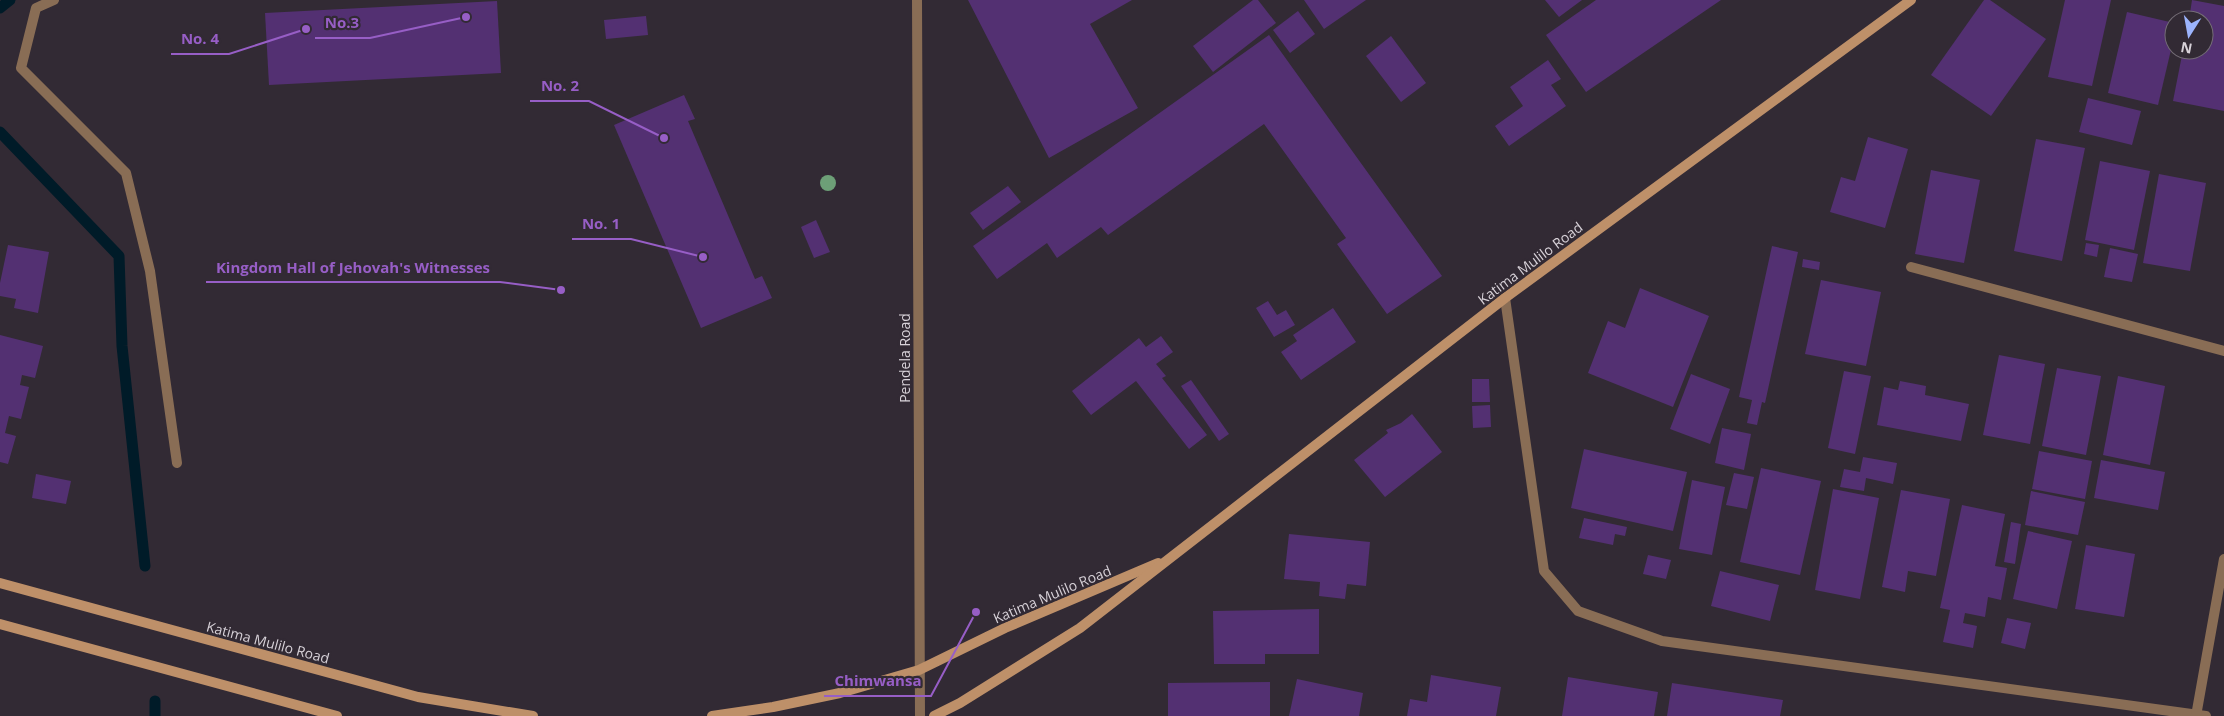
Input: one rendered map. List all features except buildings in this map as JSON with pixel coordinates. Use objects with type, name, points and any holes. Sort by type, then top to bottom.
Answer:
[{"type":"main road","name":"Katima Mulilo Road","points":[[934,716],[960,703],[1080,628],[1505,298],[1911,0]]},
{"type":"main road","name":"Katima Mulilo Road","points":[[712,716],[773,707],[840,693],[919,670],[1005,628],[1172,557]]},
{"type":"main road","name":"Katima Mulilo Road","points":[[0,583],[418,696],[532,716]]},
{"type":"main road","points":[[0,624],[337,716]]},
{"type":"street","points":[[54,0],[36,8],[21,68],[126,173],[150,271],[177,463]]},
{"type":"street","name":"Pendela Road","points":[[917,0],[920,716]]},
{"type":"street","points":[[1911,267],[2224,351]]},
{"type":"street","points":[[1505,298],[1544,571],[1578,611],[1662,641],[2199,715],[2224,559]]},
{"type":"waterway","points":[[0,8],[10,0]]},
{"type":"waterway","points":[[0,132],[119,256],[122,346],[145,566]]},
{"type":"waterway","points":[[155,701],[155,716]]},
{"type":"place","name":"No.3","points":[[466,17]]},
{"type":"place","name":"No. 4","points":[[306,29]]},
{"type":"place","name":"No. 2","points":[[664,138]]},
{"type":"place","name":"No. 1","points":[[703,257]]},
{"type":"place","name":"Kingdom Hall of Jehovah's Witnesses","points":[[561,290]]},
{"type":"place","name":"Chimwansa","points":[[976,612]]}]
